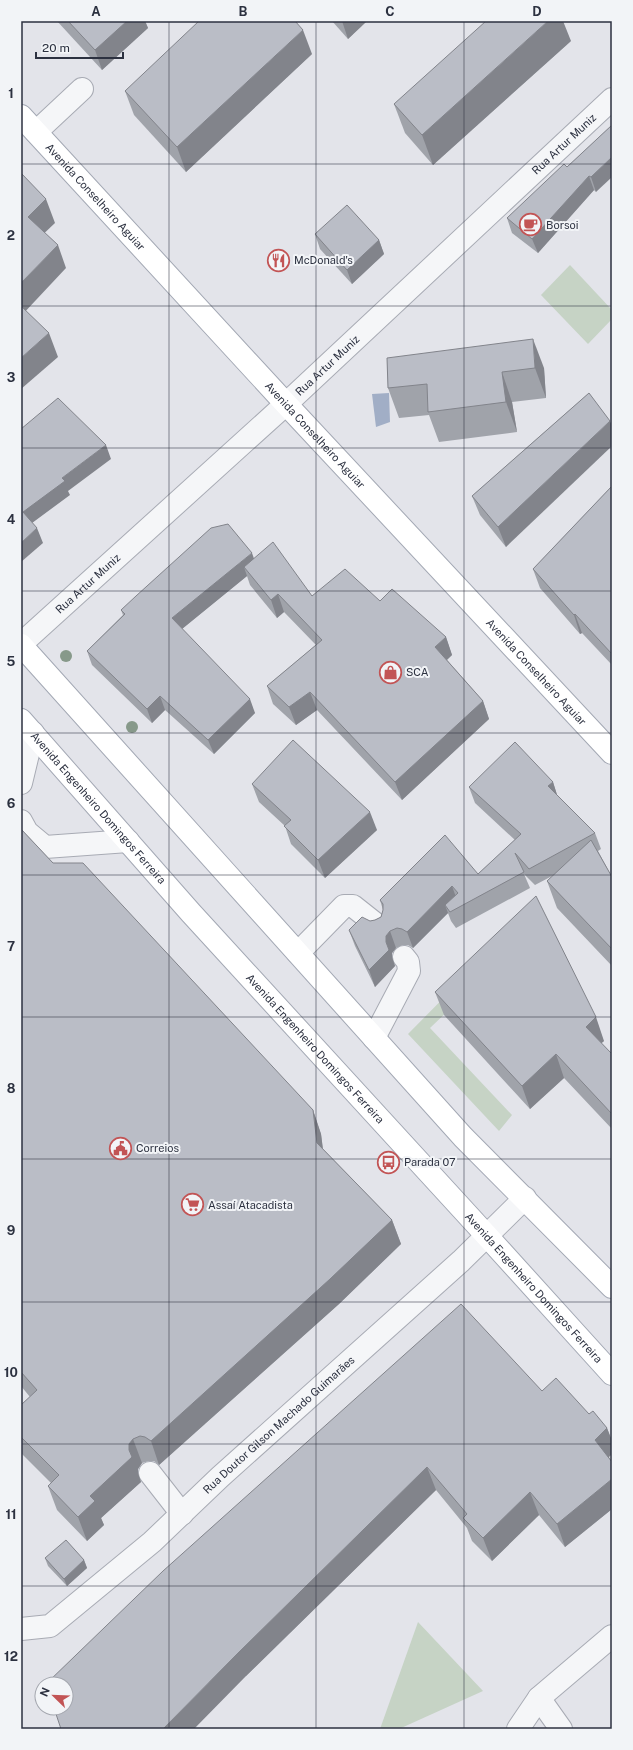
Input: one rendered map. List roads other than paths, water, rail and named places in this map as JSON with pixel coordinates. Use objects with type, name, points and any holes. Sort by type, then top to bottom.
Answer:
[{"type":"main road","name":"Avenida Conselheiro Aguiar","points":[[21,116],[286,404],[612,753]]},
{"type":"main road","points":[[21,645],[464,1137],[612,1287]]},
{"type":"main road","name":"Avenida Engenheiro Domingos Ferreira","points":[[27,726],[128,841],[612,1374]]},
{"type":"street","points":[[36,132],[82,89]]},
{"type":"street","name":"Rua Artur Muniz","points":[[21,645],[286,404],[612,99]]},
{"type":"street","points":[[21,783],[27,726]]},
{"type":"street","points":[[21,821],[27,832],[45,847],[128,841]]},
{"type":"street","points":[[298,953],[344,906],[353,906],[377,925]]},
{"type":"street","points":[[374,1038],[409,971],[408,962],[404,957]]},
{"type":"street","name":"Rua Doutor Gilson Machado Guimarães","points":[[21,1629],[50,1626],[152,1542],[220,1477],[360,1353],[487,1236],[525,1198]]},
{"type":"street","points":[[150,1473],[182,1514]]},
{"type":"street","points":[[518,1729],[539,1698],[612,1636]]},
{"type":"street","points":[[539,1698],[561,1729]]},
{"type":"water","points":[[389,393],[390,422],[376,427],[372,394]]},
{"type":"place","name":"Borsoi","points":[[530,225]]},
{"type":"place","name":"McDonald's","points":[[278,260]]},
{"type":"place","name":"SCA","points":[[391,672]]},
{"type":"place","name":"Correios","points":[[120,1148]]},
{"type":"place","name":"Parada 07","points":[[388,1162]]},
{"type":"place","name":"Assaí Atacadista","points":[[192,1205]]}]
